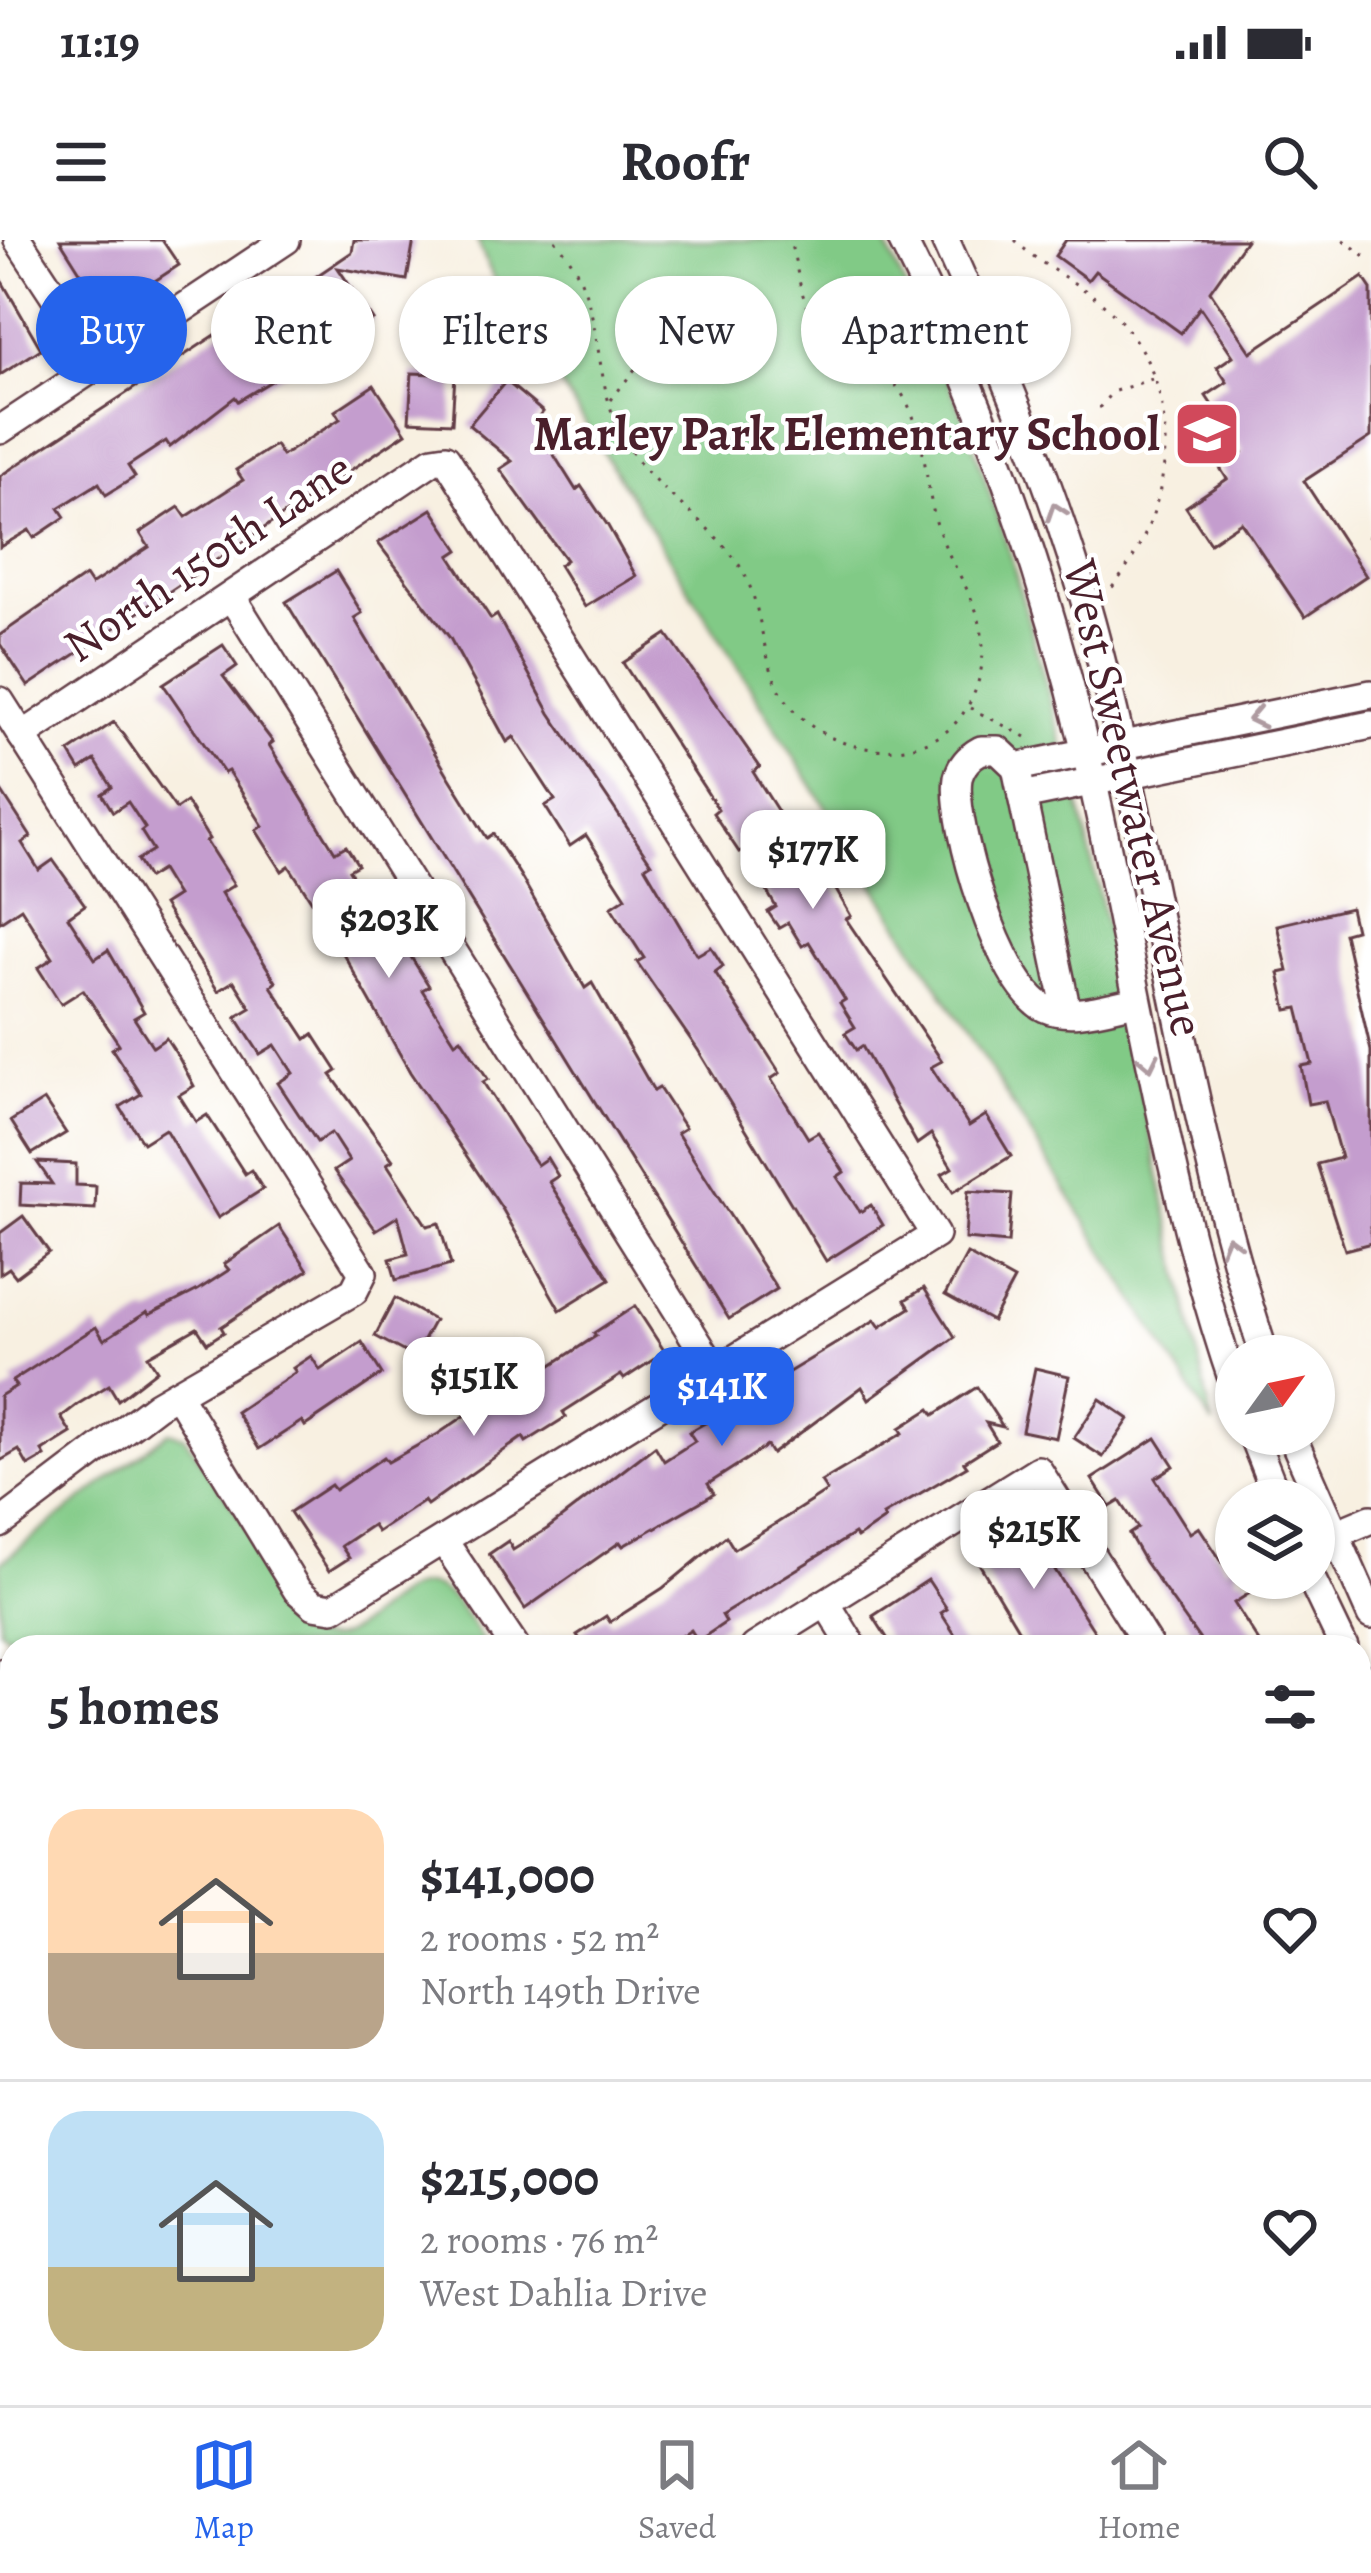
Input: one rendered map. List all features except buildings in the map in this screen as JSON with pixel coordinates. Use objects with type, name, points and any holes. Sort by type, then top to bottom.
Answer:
[{"type":"street","points":[[18,240],[42,276]]},
{"type":"street","points":[[187,307],[286,240]]},
{"type":"street","name":"West Sweetwater Avenue","points":[[902,240],[965,376],[1019,518],[1086,751],[1190,1246],[1218,1335]]},
{"type":"street","name":"West Sweetwater Avenue","points":[[945,240],[1054,506],[1090,618],[1193,1102],[1258,1335]]},
{"type":"street","points":[[0,430],[71,384]]},
{"type":"street","name":"North 150th Lane","points":[[22,736],[433,460],[446,458],[935,1235],[716,1372]]},
{"type":"street","points":[[177,1394],[297,1590],[314,1605],[333,1608],[716,1372],[231,596]]},
{"type":"street","points":[[1016,766],[1371,694]]},
{"type":"street","points":[[0,701],[363,1273],[354,1291],[177,1394],[0,1524]]},
{"type":"street","points":[[1022,796],[1371,725]]},
{"type":"street","points":[[1067,1012],[1016,766],[998,750],[981,750],[961,772],[959,798],[988,930],[1000,956],[1041,1006],[1067,1012],[1137,1001]]},
{"type":"street","points":[[774,1635],[1038,1470],[1141,1635]]},
{"type":"street","points":[[1335,1535],[1371,1519]]},
{"type":"street","points":[[1335,1537],[1371,1615]]},
{"type":"street","points":[[445,1543],[507,1635]]},
{"type":"street","points":[[1321,1599],[1338,1635]]},
{"type":"street","points":[[826,1603],[846,1635]]},
{"type":"path","points":[[555,240],[572,258],[590,295],[601,377],[620,433],[646,475],[738,563],[754,597],[777,684],[800,716],[848,746],[908,748],[935,740],[969,708],[982,635],[936,522],[917,424],[884,371],[814,318],[789,240]]},
{"type":"path","points":[[1015,240],[1113,312],[1140,347],[1164,407],[1166,466],[1139,552],[1108,593]]},
{"type":"path","points":[[1342,240],[1371,260]]},
{"type":"path","points":[[1100,408],[1112,392],[1152,379]]},
{"type":"path","points":[[610,401],[623,384]]},
{"type":"path","points":[[969,708],[1041,744]]},
{"type":"green space","points":[[477,240],[884,240],[900,276],[801,276],[801,384],[949,384],[966,422],[1010,554],[1082,815],[1213,1425],[560,384],[591,384],[591,276],[492,275]]},
{"type":"green space","points":[[169,1432],[184,1436],[265,1557],[288,1613],[297,1627],[311,1635],[7,1635],[0,1630],[0,1563]]},
{"type":"green space","points":[[425,1585],[441,1590],[479,1635],[343,1635],[408,1590]]},
{"type":"place","name":"Marley Park Elementary School","points":[[1207,434]]}]
